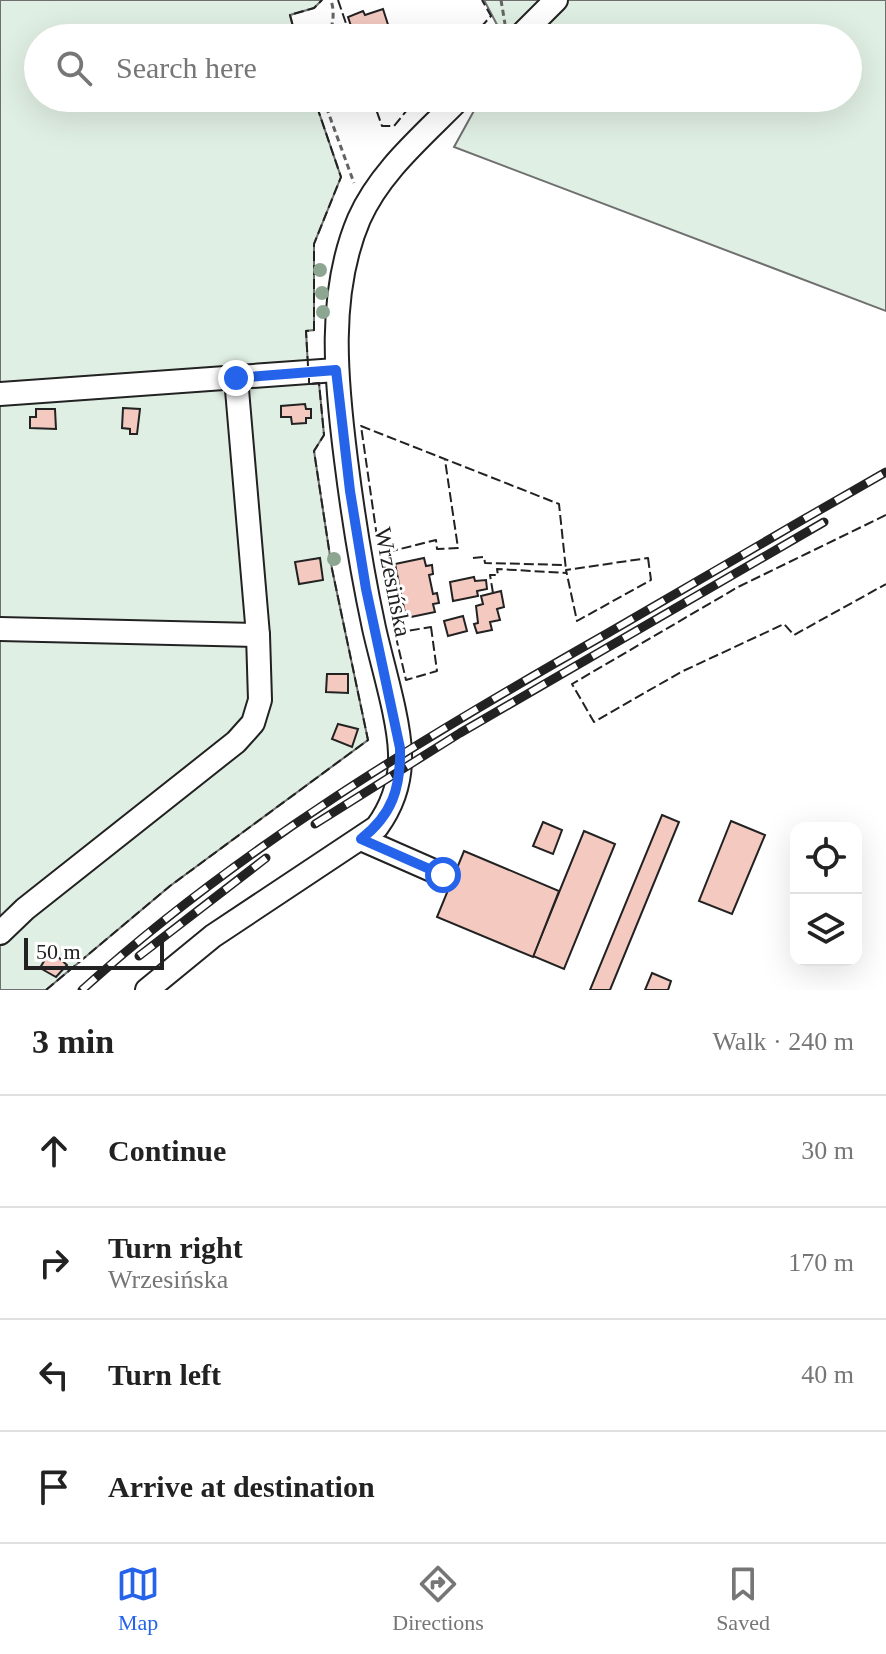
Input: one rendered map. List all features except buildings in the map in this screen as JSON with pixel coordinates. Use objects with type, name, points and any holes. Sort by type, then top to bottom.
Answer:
[{"type":"street","points":[[523,24],[556,0]]},
{"type":"street","name":"Wrzesińska","points":[[147,990],[213,936],[361,839],[377,827],[388,811],[399,770],[400,748],[366,589],[350,491],[336,370],[343,273],[364,209],[392,169],[447,112]]},
{"type":"street","points":[[0,394],[336,370]]},
{"type":"street","points":[[0,933],[25,909],[246,733],[258,713],[258,635],[236,378]]},
{"type":"street","points":[[0,629],[258,635]]},
{"type":"street","points":[[361,839],[443,875]]},
{"type":"path","points":[[331,0],[333,24]]},
{"type":"path","points":[[501,0],[509,24]]},
{"type":"path","points":[[328,112],[364,209]]},
{"type":"green space","points":[[0,0],[322,0],[314,8],[290,15],[292,24],[24,24],[24,112],[319,112],[341,177],[314,244],[314,330],[306,331],[309,384],[319,383],[324,435],[314,451],[332,569],[368,740],[170,886],[46,990],[0,990]]},
{"type":"green space","points":[[484,0],[886,0],[886,311],[454,147],[473,112],[862,112],[862,24],[497,24]]},
{"type":"railway","points":[[82,990],[205,889],[335,797],[470,713],[886,472]]},
{"type":"railway","points":[[315,824],[460,733],[824,522]]},
{"type":"railway","points":[[139,956],[266,858]]},
{"type":"fence","points":[[292,24],[290,15],[314,8],[322,0]]},
{"type":"fence","points":[[338,0],[346,24]]},
{"type":"fence","points":[[482,0],[491,16],[484,24]]},
{"type":"fence","points":[[308,366],[306,331],[314,330],[314,244],[341,177],[319,112]]},
{"type":"fence","points":[[377,112],[382,126],[394,126],[406,112]]},
{"type":"fence","points":[[46,990],[170,886],[368,740],[332,569],[314,451],[324,435],[319,383],[309,384],[309,378]]},
{"type":"fence","points":[[377,537],[361,426],[559,504],[566,570]]},
{"type":"fence","points":[[388,552],[436,540],[437,549],[458,548],[445,460]]},
{"type":"fence","points":[[886,515],[738,587],[572,684],[594,722],[681,672],[784,624],[794,635],[886,584]]},
{"type":"fence","points":[[473,558],[484,557],[485,563],[565,565]]},
{"type":"fence","points":[[648,558],[651,580],[577,621],[566,570],[648,558]]},
{"type":"fence","points":[[493,593],[490,575],[498,575],[497,569],[567,573]]},
{"type":"fence","points":[[431,627],[437,671],[406,680],[395,633],[431,627]]},
{"type":"route","points":[[236,378],[336,370],[350,491],[366,589],[400,748],[394,798],[377,827],[361,839],[443,875]]}]
